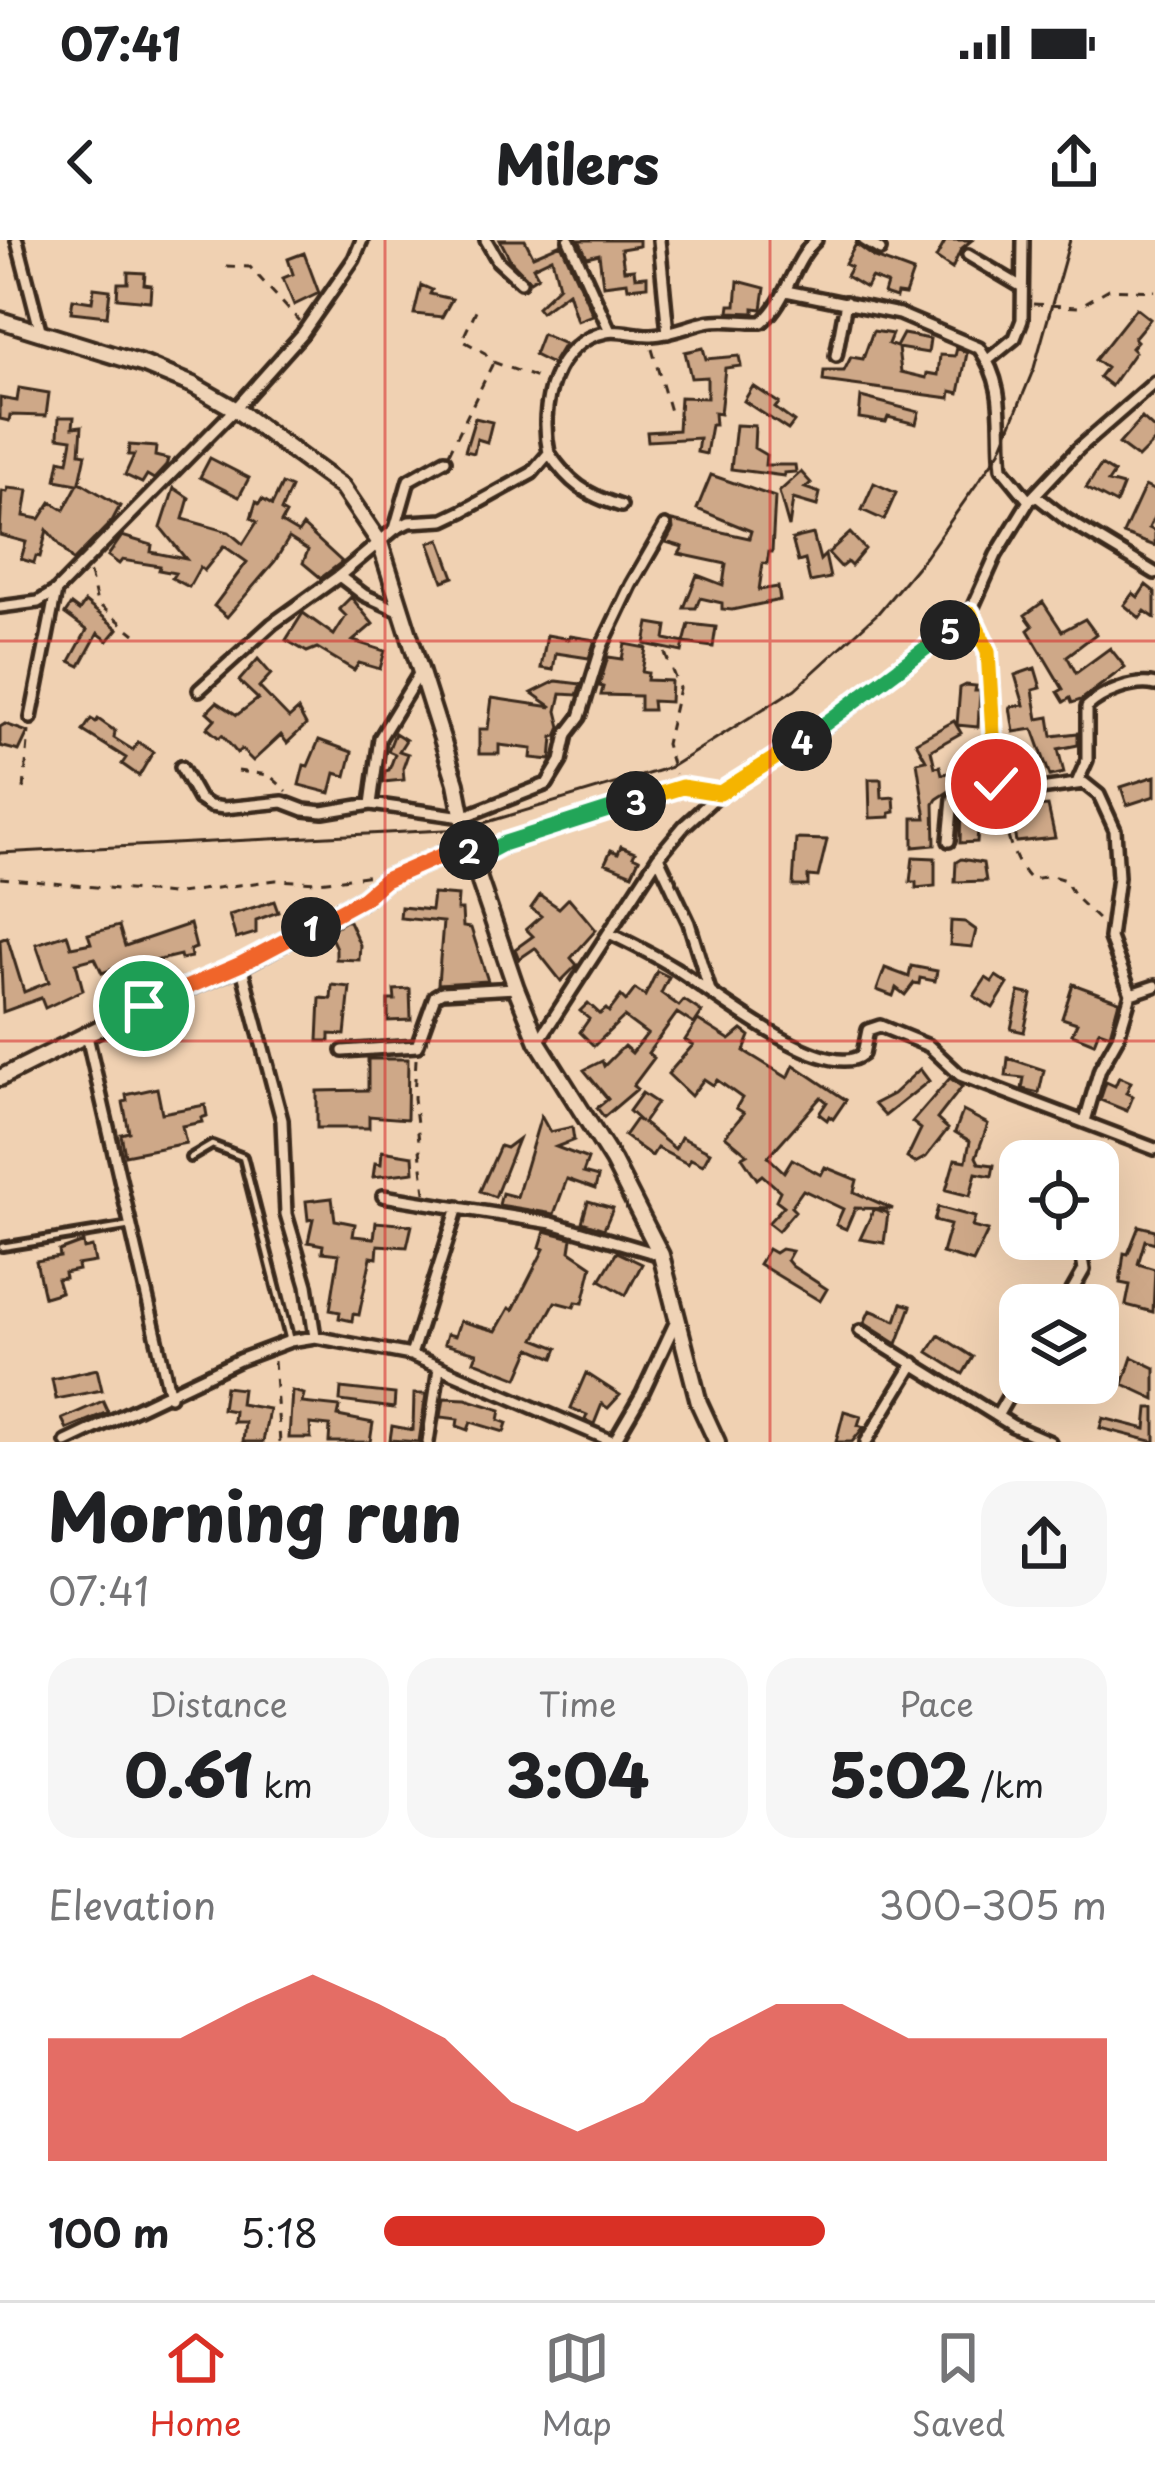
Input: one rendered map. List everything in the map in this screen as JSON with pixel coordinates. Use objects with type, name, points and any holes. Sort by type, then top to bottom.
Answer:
[{"type":"main road","points":[[0,320],[145,365],[235,409],[342,488],[380,543],[422,669],[468,844],[515,988],[538,1042],[613,1161],[661,1255],[699,1403],[717,1442]]},
{"type":"main road","points":[[0,1078],[241,964],[364,898],[385,880],[468,844]]},
{"type":"street","points":[[17,240],[40,333]]},
{"type":"street","points":[[0,607],[38,602],[56,591],[302,334],[362,240]]},
{"type":"street","points":[[486,240],[498,261],[520,282]]},
{"type":"street","points":[[569,240],[610,331]]},
{"type":"street","points":[[659,240],[668,333]]},
{"type":"street","points":[[621,506],[591,496],[568,481],[548,453],[545,419],[553,384],[568,352],[610,331],[652,335],[720,320],[762,322],[786,291],[802,254],[816,240]]},
{"type":"street","points":[[864,240],[880,250]]},
{"type":"street","points":[[988,360],[1015,338],[1025,305],[1023,240]]},
{"type":"street","points":[[968,255],[1022,287]]},
{"type":"street","points":[[786,291],[899,314],[980,348],[988,360],[1004,419],[1002,468],[1032,498],[1155,573]]},
{"type":"street","points":[[836,356],[846,302]]},
{"type":"street","points":[[538,1042],[658,856],[720,793],[830,723],[970,613],[995,555],[1032,498],[1078,449],[1155,382]]},
{"type":"street","points":[[200,690],[272,624],[395,530],[409,522],[444,520],[532,473],[548,453]]},
{"type":"street","points":[[395,530],[409,480],[445,460]]},
{"type":"street","points":[[181,767],[199,799],[210,806],[293,804],[323,812],[371,804],[463,817],[532,790],[553,777],[567,734],[580,717],[602,646],[665,526]]},
{"type":"street","points":[[339,576],[364,595],[404,613]]},
{"type":"street","points":[[32,718],[56,591]]},
{"type":"street","points":[[970,613],[988,651],[996,784],[1001,794]]},
{"type":"street","points":[[371,804],[380,738],[422,669]]},
{"type":"street","points":[[1077,783],[1088,760],[1087,707],[1102,695],[1145,682],[1155,685]]},
{"type":"street","points":[[949,841],[953,799],[1077,783],[1089,785],[1099,795],[1114,830],[1118,877],[1109,926],[1115,958],[1131,994],[1118,1037],[1100,1069],[1085,1121]]},
{"type":"street","points":[[473,860],[505,843],[682,787],[720,793]]},
{"type":"street","points":[[658,856],[689,923],[710,991]]},
{"type":"street","points":[[609,933],[710,991],[767,1033],[828,1057],[857,1060],[868,1030],[880,1026],[929,1046],[960,1075],[1155,1149]]},
{"type":"street","points":[[241,964],[282,1120],[286,1214],[307,1285],[315,1337]]},
{"type":"street","points":[[1131,994],[1155,986]]},
{"type":"street","points":[[343,1051],[417,1046],[435,996],[515,988]]},
{"type":"street","points":[[87,1036],[170,1396]]},
{"type":"street","points":[[382,1196],[552,1223],[661,1255]]},
{"type":"street","points":[[411,1355],[458,1207]]},
{"type":"street","points":[[66,1442],[290,1340],[315,1337],[411,1355],[614,1442],[679,1314]]},
{"type":"street","points":[[860,1331],[997,1416],[1050,1442]]},
{"type":"street","points":[[866,1442],[914,1364]]},
{"type":"street","points":[[428,1442],[440,1369]]},
{"type":"street","points":[[997,1416],[1004,1404]]},
{"type":"lane","points":[[190,1158],[212,1144],[243,1157],[290,1340]]},
{"type":"lane","points":[[2,1246],[130,1226]]},
{"type":"path","points":[[226,266],[250,266],[284,300],[302,334]]},
{"type":"path","points":[[1025,305],[1078,307],[1109,289],[1155,291]]},
{"type":"path","points":[[478,306],[462,340],[492,362],[553,384]]},
{"type":"path","points":[[652,335],[652,356],[671,415]]},
{"type":"path","points":[[445,460],[492,362]]},
{"type":"path","points":[[87,559],[97,603],[135,634]]},
{"type":"path","points":[[665,653],[679,688],[666,744],[682,787]]},
{"type":"path","points":[[24,789],[32,718]]},
{"type":"path","points":[[238,771],[278,779],[293,804]]},
{"type":"path","points":[[1001,794],[1008,838],[1024,874],[1030,879],[1052,876],[1065,880],[1093,918],[1109,926]]},
{"type":"path","points":[[0,878],[171,894],[365,874],[385,880]]},
{"type":"path","points":[[417,1046],[414,1098],[426,1201]]},
{"type":"path","points":[[272,1348],[280,1442]]},
{"type":"building","points":[[500,240],[525,240],[533,256],[561,244],[593,315],[577,321],[568,292],[541,312],[537,307],[559,286],[552,258],[533,267],[538,276],[530,281]]},
{"type":"building","points":[[579,240],[639,240],[639,246],[621,249],[624,270],[634,269],[635,277],[647,276],[647,286],[603,285],[599,254],[587,257]]},
{"type":"building","points":[[946,240],[972,240],[961,249],[952,269],[936,258]]},
{"type":"building","points":[[856,244],[875,258],[913,272],[905,295],[884,294],[887,284],[871,278],[866,288],[846,276],[851,267],[845,264]]},
{"type":"building","points":[[304,253],[319,293],[294,305],[283,278],[293,274],[288,259]]},
{"type":"building","points":[[128,272],[145,273],[144,284],[151,285],[150,301],[117,298],[118,283],[128,283]]},
{"type":"building","points":[[738,281],[765,288],[762,309],[729,312],[730,305],[736,305]]},
{"type":"building","points":[[421,285],[432,290],[430,294],[452,299],[442,317],[414,314]]},
{"type":"building","points":[[94,288],[110,290],[107,316],[71,312],[73,299],[92,302]]},
{"type":"building","points":[[1136,308],[1150,319],[1134,338],[1137,341],[1131,348],[1135,352],[1111,386],[1099,377],[1106,368],[1095,360]]},
{"type":"building","points":[[873,331],[892,334],[888,344],[896,347],[903,334],[930,339],[928,353],[898,348],[901,372],[926,378],[927,373],[938,375],[940,355],[955,356],[957,348],[967,353],[959,393],[951,391],[950,398],[823,381],[824,371],[844,371],[851,357],[863,359]]},
{"type":"building","points":[[542,334],[564,344],[552,364],[534,355]]},
{"type":"building","points":[[703,348],[706,359],[739,356],[741,366],[725,368],[720,414],[714,413],[706,454],[697,452],[699,438],[648,441],[647,432],[678,430],[680,397],[707,398],[707,377],[691,378],[685,352]]},
{"type":"building","points":[[753,386],[779,403],[775,408],[794,422],[788,430],[744,401]]},
{"type":"building","points":[[19,388],[49,393],[46,416],[0,419],[0,398],[17,401]]},
{"type":"building","points":[[861,397],[919,412],[916,424],[888,417],[886,422],[859,418]]},
{"type":"building","points":[[59,417],[74,417],[73,427],[82,426],[80,453],[86,454],[80,482],[120,506],[112,521],[73,561],[47,530],[34,563],[21,559],[26,542],[0,535],[2,491],[28,490],[24,516],[40,519],[51,502],[64,510],[78,484],[56,480],[60,460],[68,462],[72,439],[58,437]]},
{"type":"building","points":[[475,418],[492,422],[487,442],[477,439],[474,453],[465,451]]},
{"type":"building","points":[[1142,418],[1155,430],[1155,441],[1138,458],[1119,444]]},
{"type":"building","points":[[736,425],[755,426],[754,448],[766,455],[765,465],[795,465],[796,472],[784,476],[731,469]]},
{"type":"building","points":[[129,445],[156,447],[155,456],[168,459],[166,466],[154,479],[147,475],[142,483],[125,475],[134,455],[128,455]]},
{"type":"building","points":[[210,458],[249,478],[239,497],[200,477]]},
{"type":"building","points":[[1101,465],[1114,473],[1108,482],[1123,486],[1116,504],[1086,488]]},
{"type":"building","points":[[801,472],[811,483],[805,488],[820,493],[817,506],[793,499],[789,527],[779,492]]},
{"type":"building","points":[[711,475],[775,497],[772,552],[767,564],[763,563],[759,590],[778,587],[780,600],[732,610],[700,598],[696,608],[684,608],[697,575],[723,585],[726,564],[679,554],[683,547],[666,542],[672,521],[749,538],[751,531],[697,509]]},
{"type":"building","points":[[874,483],[896,493],[884,520],[862,510]]},
{"type":"building","points":[[282,484],[291,488],[281,523],[298,533],[303,526],[342,562],[321,578],[303,563],[308,550],[289,538],[227,617],[214,606],[247,562],[224,546],[204,571],[200,567],[189,587],[172,578],[175,573],[159,570],[160,566],[122,560],[119,564],[108,556],[122,536],[152,545],[151,552],[186,559],[161,528],[174,488],[189,498],[183,519],[229,532],[243,544],[257,522],[251,518],[256,502],[262,499],[272,505]]},
{"type":"building","points":[[1145,486],[1155,491],[1155,515],[1149,528],[1155,531],[1155,546],[1123,534]]},
{"type":"building","points":[[850,533],[865,549],[851,566],[847,562],[841,567],[828,553]]},
{"type":"building","points":[[813,534],[820,560],[825,555],[830,578],[810,582],[805,560],[798,562],[792,539]]},
{"type":"building","points":[[440,539],[454,577],[443,581],[429,543]]},
{"type":"building","points":[[1146,585],[1155,592],[1155,618],[1145,611],[1140,618],[1124,605]]},
{"type":"building","points":[[351,597],[373,624],[353,641],[385,651],[380,669],[359,663],[354,670],[317,648],[307,652],[286,640],[303,613],[334,635],[346,616],[339,609]]},
{"type":"building","points":[[85,602],[118,629],[108,641],[98,633],[80,666],[70,661],[87,630],[65,614],[71,605],[79,611]]},
{"type":"building","points":[[1043,602],[1062,631],[1085,619],[1096,634],[1067,656],[1076,673],[1110,648],[1125,667],[1081,700],[1064,702],[1058,692],[1063,689],[1028,630],[1033,626],[1025,615]]},
{"type":"building","points":[[649,623],[667,626],[665,639],[684,643],[682,652],[645,644]]},
{"type":"building","points":[[689,624],[716,627],[713,647],[684,643]]},
{"type":"building","points":[[547,635],[595,640],[589,658],[556,653],[553,670],[541,668]]},
{"type":"building","points":[[625,644],[646,648],[642,672],[648,673],[647,680],[671,681],[670,702],[652,701],[653,710],[640,710],[640,696],[601,695],[608,657],[622,659]]},
{"type":"building","points":[[258,659],[271,674],[259,687],[289,718],[298,710],[306,725],[287,743],[281,735],[253,761],[207,728],[215,719],[207,712],[217,702],[237,715],[258,699],[239,681]]},
{"type":"building","points":[[1035,668],[1041,688],[1033,690],[1038,719],[1049,717],[1052,736],[1078,733],[1078,745],[1058,749],[1064,773],[1050,776],[1033,729],[1014,732],[1010,707],[1024,705],[1015,675]]},
{"type":"building","points":[[556,681],[581,684],[577,695],[561,694],[557,711],[561,727],[553,737],[551,760],[531,758],[532,749],[499,745],[499,754],[479,754],[479,729],[488,729],[492,698],[552,707],[532,693]]},
{"type":"building","points":[[966,685],[980,691],[978,727],[957,725],[960,688]]},
{"type":"building","points":[[91,719],[115,731],[114,738],[133,750],[138,742],[153,752],[139,776],[122,764],[126,758],[83,731]]},
{"type":"building","points":[[954,721],[961,733],[931,750],[935,767],[940,766],[942,774],[972,770],[979,787],[951,790],[937,799],[935,845],[913,847],[913,818],[926,818],[917,762],[926,760],[916,742]]},
{"type":"building","points":[[5,724],[28,732],[19,751],[0,746],[0,727]]},
{"type":"building","points":[[395,733],[406,740],[399,751],[408,754],[404,780],[383,782],[395,754],[388,751]]},
{"type":"building","points":[[319,740],[352,752],[346,776],[335,773],[330,793],[299,785]]},
{"type":"building","points":[[1155,776],[1155,796],[1127,805],[1121,787]]},
{"type":"building","points":[[869,779],[881,779],[882,798],[894,797],[895,812],[890,817],[870,818]]},
{"type":"building","points":[[975,806],[977,842],[960,843],[961,807]]},
{"type":"building","points":[[1048,806],[1055,838],[1016,842],[1010,809]]},
{"type":"building","points":[[796,839],[827,840],[818,877],[808,876],[808,886],[793,886]]},
{"type":"building","points":[[621,846],[639,859],[632,874],[605,863],[611,850],[618,853]]},
{"type":"building","points":[[913,857],[935,858],[935,886],[916,888],[916,882],[910,882]]},
{"type":"building","points":[[956,862],[983,863],[986,881],[955,882]]},
{"type":"building","points":[[433,894],[458,896],[463,927],[471,928],[488,981],[438,984],[443,922],[400,918],[401,907],[431,910]]},
{"type":"building","points":[[540,895],[559,908],[569,898],[596,930],[571,958],[577,965],[561,981],[535,948],[519,959],[515,949],[533,936],[526,929],[541,916],[531,908]]},
{"type":"building","points":[[274,901],[278,912],[256,920],[256,933],[236,939],[229,915]]},
{"type":"building","points":[[345,921],[360,945],[359,960],[336,959],[328,931]]},
{"type":"building","points":[[951,921],[965,922],[976,930],[972,947],[950,945]]},
{"type":"building","points":[[190,924],[196,948],[190,950],[191,957],[155,961],[149,964],[151,969],[135,974],[127,964],[102,973],[95,958],[76,963],[83,990],[45,1008],[41,998],[3,1012],[0,940],[7,937],[24,992],[49,982],[36,944],[67,934],[71,947],[91,943],[88,934],[119,926],[125,946]]},
{"type":"building","points":[[911,966],[937,971],[935,981],[920,978],[905,995],[896,988],[893,996],[877,990],[885,968],[909,977]]},
{"type":"building","points":[[657,971],[669,977],[661,993],[679,1006],[684,1000],[702,1012],[694,1024],[677,1013],[648,1053],[654,1058],[633,1086],[637,1089],[604,1117],[597,1108],[608,1099],[584,1070],[602,1061],[604,1066],[624,1046],[632,1053],[647,1034],[624,1017],[594,1046],[580,1032],[589,1019],[580,1011],[588,1003],[600,1014],[609,1012],[621,996],[626,1001],[635,989],[645,996]]},
{"type":"building","points":[[996,976],[1008,984],[993,1008],[974,996],[986,978],[992,982]]},
{"type":"building","points":[[1073,984],[1119,1001],[1110,1034],[1099,1030],[1094,1043],[1072,1034],[1077,1023],[1062,1018]]},
{"type":"building","points":[[332,985],[350,987],[345,1035],[330,1034],[330,1041],[318,1041],[320,998],[331,999]]},
{"type":"building","points":[[410,989],[411,1020],[388,1021],[388,1000],[395,1000],[394,990]]},
{"type":"building","points":[[1019,992],[1032,995],[1024,1032],[1011,1029]]},
{"type":"building","points":[[698,1020],[730,1040],[742,1030],[750,1036],[744,1051],[788,1078],[794,1065],[846,1100],[833,1119],[829,1116],[827,1120],[819,1114],[827,1102],[821,1097],[768,1157],[784,1172],[792,1159],[821,1175],[825,1167],[857,1180],[854,1192],[893,1209],[855,1208],[846,1229],[836,1225],[843,1209],[803,1190],[791,1207],[795,1211],[778,1231],[768,1223],[784,1206],[776,1200],[780,1191],[762,1175],[757,1179],[742,1157],[747,1154],[725,1136],[744,1113],[736,1108],[742,1098],[717,1080],[713,1085],[704,1079],[691,1096],[668,1074],[693,1045],[685,1040]]},
{"type":"building","points":[[1008,1058],[1044,1070],[1039,1093],[1022,1089],[1024,1078],[1006,1076]]},
{"type":"building","points":[[368,1059],[408,1059],[407,1119],[369,1116],[369,1128],[317,1128],[317,1091],[368,1090]]},
{"type":"building","points":[[920,1069],[929,1081],[885,1116],[874,1104]]},
{"type":"building","points":[[1119,1077],[1131,1082],[1126,1093],[1133,1096],[1127,1111],[1100,1100],[1106,1082],[1115,1086]]},
{"type":"building","points":[[950,1078],[962,1087],[937,1119],[948,1129],[926,1157],[915,1163],[907,1158],[921,1129],[912,1122]]},
{"type":"building","points":[[157,1088],[162,1113],[205,1105],[207,1116],[202,1122],[182,1126],[186,1143],[125,1155],[121,1134],[129,1132],[126,1095]]},
{"type":"building","points":[[642,1093],[657,1103],[643,1123],[675,1149],[681,1137],[710,1152],[703,1165],[691,1159],[688,1164],[657,1148],[652,1156],[624,1136],[636,1119],[641,1122],[629,1111]]},
{"type":"building","points":[[963,1111],[988,1124],[976,1157],[979,1163],[994,1165],[992,1176],[976,1173],[970,1196],[946,1190],[955,1159],[966,1161],[970,1141],[955,1132]]},
{"type":"building","points":[[541,1116],[550,1132],[572,1127],[574,1140],[556,1147],[588,1159],[583,1173],[598,1177],[595,1189],[567,1179],[554,1214],[499,1205],[502,1193],[517,1197]]},
{"type":"building","points":[[518,1139],[495,1197],[480,1191],[500,1146],[506,1148]]},
{"type":"building","points":[[382,1151],[413,1156],[414,1172],[373,1177]]},
{"type":"building","points":[[332,1198],[335,1220],[355,1224],[353,1236],[374,1238],[376,1222],[412,1225],[407,1247],[378,1245],[377,1258],[371,1257],[359,1315],[353,1314],[352,1321],[330,1310],[339,1254],[322,1252],[323,1245],[308,1242],[313,1219],[308,1220],[306,1201]]},
{"type":"building","points":[[588,1201],[613,1208],[604,1229],[582,1222]]},
{"type":"building","points":[[938,1207],[975,1217],[972,1227],[988,1231],[973,1262],[942,1253],[950,1225],[934,1221]]},
{"type":"building","points":[[874,1209],[888,1213],[884,1243],[860,1239]]},
{"type":"building","points":[[1139,1226],[1155,1230],[1155,1243],[1145,1240],[1138,1264],[1155,1269],[1153,1312],[1126,1305],[1130,1285],[1120,1283],[1124,1253],[1128,1254]]},
{"type":"building","points":[[545,1231],[572,1238],[570,1251],[592,1266],[583,1303],[576,1302],[574,1307],[555,1302],[535,1339],[558,1348],[554,1358],[531,1348],[518,1378],[474,1361],[477,1353],[444,1344],[447,1334],[455,1336],[460,1321],[496,1331],[509,1308],[513,1310],[544,1249],[540,1247]]},
{"type":"building","points":[[83,1242],[84,1249],[92,1247],[95,1262],[64,1273],[65,1278],[57,1279],[61,1292],[44,1297],[36,1261],[60,1257],[59,1251]]},
{"type":"building","points":[[768,1249],[792,1251],[787,1260],[792,1266],[827,1289],[820,1301],[759,1264]]},
{"type":"building","points":[[617,1252],[642,1264],[626,1295],[600,1280]]},
{"type":"building","points":[[902,1303],[911,1306],[897,1344],[864,1323],[870,1310],[896,1321]]},
{"type":"building","points":[[939,1335],[973,1357],[963,1374],[928,1352]]},
{"type":"building","points":[[1132,1357],[1155,1368],[1155,1399],[1123,1384]]},
{"type":"building","points":[[97,1369],[102,1390],[56,1399],[52,1379]]},
{"type":"building","points":[[586,1373],[620,1395],[608,1408],[602,1404],[594,1424],[571,1408]]},
{"type":"building","points":[[225,1387],[242,1389],[240,1404],[269,1409],[263,1442],[243,1442],[245,1422],[233,1422],[234,1411],[222,1409]]},
{"type":"building","points":[[341,1388],[395,1394],[394,1408],[340,1401]]},
{"type":"building","points":[[292,1391],[304,1394],[302,1403],[340,1407],[338,1416],[373,1423],[370,1442],[329,1442],[330,1426],[310,1424],[311,1438],[289,1438]]},
{"type":"building","points":[[414,1394],[426,1394],[419,1442],[390,1440],[392,1426],[413,1430]]},
{"type":"building","points":[[444,1398],[501,1410],[499,1420],[507,1423],[504,1432],[471,1422],[468,1430],[457,1426],[458,1419],[441,1417]]},
{"type":"building","points":[[103,1401],[108,1412],[67,1429],[62,1419]]},
{"type":"building","points":[[1148,1408],[1155,1408],[1155,1442],[1100,1428],[1103,1418],[1146,1429]]},
{"type":"building","points":[[844,1411],[861,1416],[858,1425],[864,1427],[852,1442],[836,1442]]},
{"type":"railway","points":[[0,853],[464,829],[671,767],[795,689],[878,613],[925,557],[1000,451],[1034,368],[1070,240]]},
{"type":"route","points":[[144,1006],[241,964],[364,898],[385,880],[468,844],[473,860],[505,843],[682,787],[720,793],[830,723],[970,613],[988,651],[996,784]]}]
